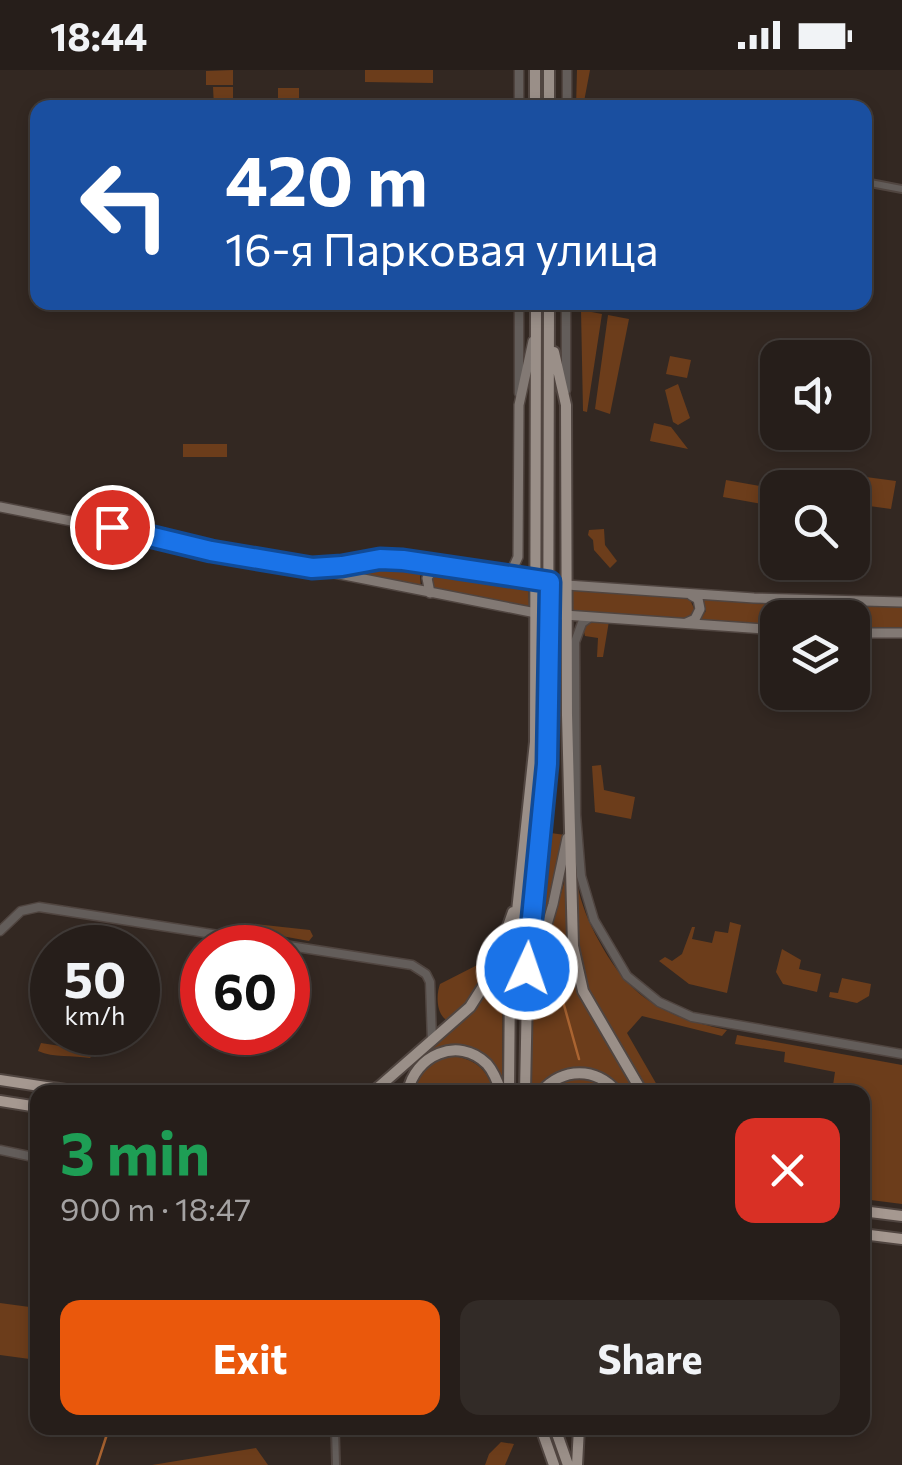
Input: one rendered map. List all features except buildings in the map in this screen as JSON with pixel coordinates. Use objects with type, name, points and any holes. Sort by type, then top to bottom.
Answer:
[{"type":"highway","points":[[0,1080],[33,1085]]},
{"type":"highway","points":[[0,1100],[30,1106]]},
{"type":"highway","points":[[870,1212],[902,1216]]},
{"type":"highway","points":[[870,1235],[902,1239]]},
{"type":"main road","points":[[535,71],[535,100]]},
{"type":"main road","points":[[549,71],[549,100]]},
{"type":"main road","points":[[505,1085],[510,977],[534,763],[536,310]]},
{"type":"main road","points":[[525,1085],[532,891],[547,764],[550,310]]},
{"type":"main road","points":[[502,574],[513,568],[518,558],[518,404],[536,330]]},
{"type":"main road","points":[[550,330],[566,405],[566,616],[577,968],[584,991],[638,1085]]},
{"type":"main road","points":[[0,506],[211,551],[536,612],[760,629]]},
{"type":"main road","points":[[312,568],[380,559],[567,585],[902,602]]},
{"type":"main road","points":[[430,594],[426,578],[437,564]]},
{"type":"main road","points":[[684,624],[695,619],[700,610],[698,599],[685,593]]},
{"type":"main road","points":[[870,633],[902,633]]},
{"type":"main road","points":[[526,995],[562,870],[570,818]]},
{"type":"main road","points":[[382,1085],[452,1024],[484,987],[518,901]]},
{"type":"main road","points":[[410,1085],[424,1062],[451,1051],[479,1058],[501,1085]]},
{"type":"main road","points":[[549,1085],[577,1072],[599,1077],[609,1085]]},
{"type":"main road","points":[[535,1435],[554,1462]]},
{"type":"main road","points":[[544,1435],[554,1462]]},
{"type":"main road","points":[[557,1435],[567,1465]]},
{"type":"main road","points":[[577,1465],[579,1435]]},
{"type":"street","points":[[518,70],[518,100]]},
{"type":"street","points":[[567,70],[567,100]]},
{"type":"street","points":[[872,183],[902,189]]},
{"type":"street","points":[[518,404],[519,310]]},
{"type":"street","points":[[566,310],[566,405]]},
{"type":"street","points":[[591,617],[582,623],[575,642],[578,846],[584,892],[612,954],[636,985],[659,1002],[692,1017],[902,1054]]},
{"type":"street","points":[[0,931],[21,911],[39,907],[412,964],[430,982],[432,1043]]},
{"type":"street","points":[[431,1016],[452,1024]]},
{"type":"street","points":[[0,1150],[30,1156]]},
{"type":"street","points":[[335,1435],[336,1465]]},
{"type":"shaded area","points":[[233,70],[233,85],[206,85],[206,71]]},
{"type":"shaded area","points":[[365,70],[433,70],[433,83],[365,82]]},
{"type":"shaded area","points":[[577,70],[590,70],[584,100],[576,100]]},
{"type":"shaded area","points":[[213,87],[233,87],[233,100],[214,100]]},
{"type":"shaded area","points":[[278,88],[299,88],[299,100],[278,100]]},
{"type":"shaded area","points":[[581,310],[602,314],[587,412],[583,411]]},
{"type":"shaded area","points":[[608,315],[629,319],[610,414],[595,409]]},
{"type":"shaded area","points":[[670,356],[691,360],[687,378],[666,374]]},
{"type":"shaded area","points":[[678,384],[690,418],[678,425],[673,422],[665,390]]},
{"type":"shaded area","points":[[654,423],[671,427],[688,449],[650,441]]},
{"type":"shaded area","points":[[183,444],[227,444],[227,457],[183,457]]},
{"type":"shaded area","points":[[870,478],[896,481],[891,509],[870,506]]},
{"type":"shaded area","points":[[726,480],[760,486],[760,504],[723,497]]},
{"type":"shaded area","points":[[604,529],[605,545],[617,561],[610,568],[594,550],[588,535],[589,530]]},
{"type":"shaded area","points":[[397,565],[427,566],[420,576],[421,589],[357,572]]},
{"type":"shaded area","points":[[436,570],[528,583],[529,607],[435,590],[431,580]]},
{"type":"shaded area","points":[[571,589],[689,597],[695,611],[688,619],[571,612]]},
{"type":"shaded area","points":[[700,598],[760,600],[760,624],[699,620],[706,611]]},
{"type":"shaded area","points":[[870,605],[902,606],[902,628],[870,628]]},
{"type":"shaded area","points":[[588,621],[609,621],[603,657],[597,657],[598,638],[585,636],[584,632]]},
{"type":"shaded area","points":[[601,765],[604,790],[635,797],[631,819],[595,812],[592,766]]},
{"type":"shaded area","points":[[551,833],[565,835],[542,928]]},
{"type":"shaded area","points":[[565,879],[568,947],[578,993],[631,1085],[618,1085],[604,1074],[579,1068],[555,1074],[540,1085],[530,1085],[533,996]]},
{"type":"shaded area","points":[[577,883],[599,941],[623,978],[667,1011],[727,1030],[722,1036],[642,1016],[627,1033],[657,1085],[644,1085],[589,989],[579,946]]},
{"type":"shaded area","points":[[730,922],[741,925],[727,993],[689,984],[659,961],[665,957],[672,961],[682,954],[692,927],[692,939],[712,943],[715,931],[728,933]]},
{"type":"shaded area","points":[[782,949],[801,960],[799,969],[821,974],[817,992],[783,984],[776,972]]},
{"type":"shaded area","points":[[493,957],[474,994],[448,1021],[444,1018],[438,1004],[440,984]]},
{"type":"shaded area","points":[[503,960],[502,1079],[489,1061],[472,1050],[452,1046],[430,1051],[472,1010]]},
{"type":"shaded area","points":[[842,978],[871,984],[869,996],[857,1003],[829,997],[830,992],[838,993]]},
{"type":"shaded area","points":[[737,1035],[902,1065],[902,1204],[870,1200],[870,1085],[833,1085],[835,1072],[784,1062],[785,1052],[735,1044]]},
{"type":"shaded area","points":[[50,1055],[92,1055],[90,1058]]},
{"type":"shaded area","points":[[451,1056],[467,1059],[479,1066],[491,1085],[417,1085],[426,1068]]},
{"type":"shaded area","points":[[577,1078],[601,1085],[558,1085]]},
{"type":"shaded area","points":[[0,1303],[30,1307],[30,1359],[0,1355]]},
{"type":"shaded area","points":[[501,1442],[514,1444],[505,1465],[485,1465],[489,1454]]},
{"type":"shaded area","points":[[256,1448],[268,1465],[152,1465]]},
{"type":"waterway","points":[[552,962],[579,1059]]},
{"type":"waterway","points":[[97,1465],[107,1435]]},
{"type":"route","points":[[112,527],[211,551],[312,568],[380,559],[403,560],[550,582],[547,764],[527,969]]}]
